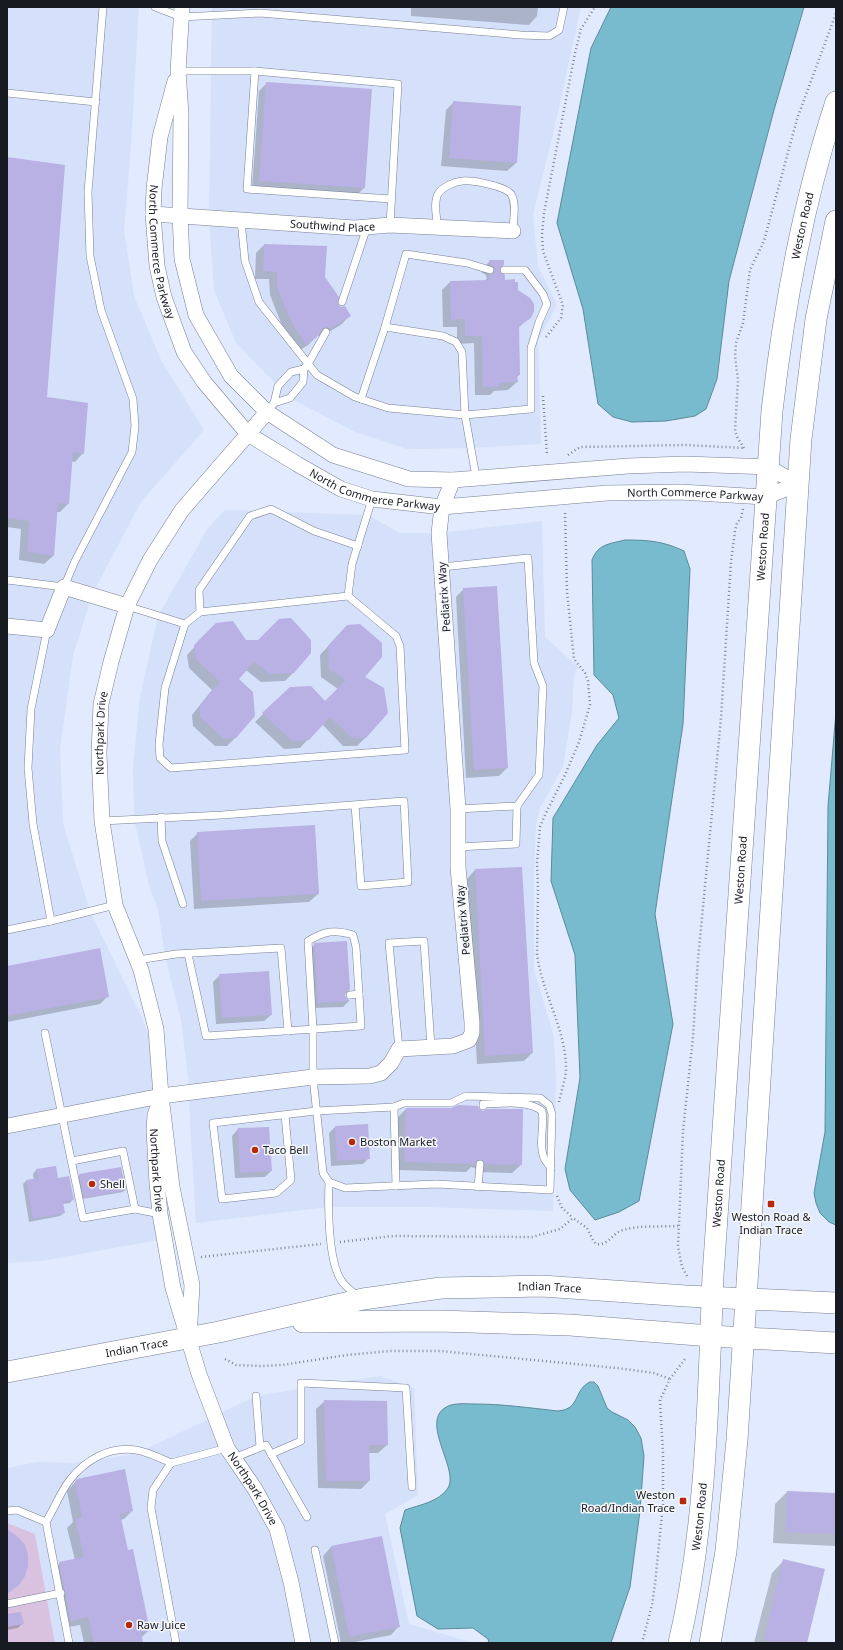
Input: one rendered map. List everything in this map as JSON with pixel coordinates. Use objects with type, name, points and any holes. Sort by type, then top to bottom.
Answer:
[{"type":"main road","name":"Weston Road","points":[[679,1643],[690,1588],[698,1531],[707,1433],[712,1297],[765,496],[778,360],[789,290],[809,195],[836,102]]},
{"type":"main road","points":[[710,1643],[716,1616],[730,1520],[744,1338],[803,416],[823,280],[836,222]]},
{"type":"main road","name":"Indian Trace","points":[[7,1372],[189,1338],[267,1322],[363,1299],[441,1288],[542,1286],[836,1303]]},
{"type":"main road","name":"Indian Trace","points":[[267,1322],[438,1321],[570,1325],[711,1336],[836,1343]]},
{"type":"street","name":"North Commerce Parkway","points":[[182,12],[178,71],[181,114],[180,215],[182,258],[196,316],[231,376],[270,407],[333,455],[409,479],[453,480],[628,466],[685,464],[768,467],[798,484]]},
{"type":"street","name":"North Commerce Parkway","points":[[178,71],[160,138],[154,189],[153,214],[157,266],[164,297],[184,352],[204,382],[248,434],[341,489],[372,499],[442,507],[607,493],[680,492],[765,496],[798,484]]},
{"type":"street","name":"Southwind Place","points":[[153,214],[355,228],[390,225],[513,231]]},
{"type":"street","name":"Northpark Drive","points":[[189,1338],[192,1285],[172,1187],[161,1096],[156,1029],[138,960],[116,905],[102,821],[99,754],[101,704],[127,606],[150,560],[182,510],[270,407]]},
{"type":"street","name":"Pediatrix Way","points":[[399,1049],[453,1046],[469,1040],[472,1033],[458,867],[458,809],[439,533],[442,507],[453,480]]},
{"type":"street","points":[[7,626],[47,630],[64,587],[127,606]]},
{"type":"street","points":[[7,1126],[161,1096],[313,1077],[370,1076],[381,1073],[391,1063],[399,1049]]},
{"type":"street","name":"Northpark Drive","points":[[161,1096],[155,1115],[154,1131],[160,1214],[173,1288],[199,1374],[230,1453],[255,1489],[277,1529],[291,1582],[303,1643]]},
{"type":"lane","points":[[7,580],[64,587],[75,561],[132,452],[135,426],[132,399],[101,310],[90,256],[88,192],[103,7]]},
{"type":"lane","points":[[155,7],[182,12],[260,13],[521,36],[548,36],[560,30],[564,7]]},
{"type":"lane","points":[[178,71],[255,71],[398,84],[390,225]]},
{"type":"lane","points":[[255,71],[247,189],[391,199]]},
{"type":"lane","points":[[7,93],[96,102]]},
{"type":"lane","points":[[438,228],[436,207],[438,194],[446,186],[462,181],[498,186],[510,194],[513,202],[513,231]]},
{"type":"lane","points":[[241,220],[245,261],[259,302],[306,367],[355,397],[388,408],[465,415],[531,409],[531,348],[539,322],[547,304],[543,294],[525,270],[504,270]]},
{"type":"lane","points":[[342,302],[367,227]]},
{"type":"lane","points":[[361,399],[385,327],[406,254],[467,262],[490,270]]},
{"type":"lane","points":[[385,327],[443,336],[456,342],[462,352],[465,415],[476,478]]},
{"type":"lane","points":[[270,407],[290,398],[303,382],[306,367],[326,332]]},
{"type":"lane","points":[[270,407],[278,386],[291,372],[306,367]]},
{"type":"lane","points":[[348,596],[352,564],[372,499]]},
{"type":"lane","points":[[200,612],[199,590],[250,516],[271,509],[314,531],[358,546]]},
{"type":"lane","points":[[442,568],[528,558],[534,663],[543,686],[539,775],[517,806],[516,844],[458,847]]},
{"type":"lane","points":[[348,596],[396,636],[400,646],[405,750],[171,768],[160,758],[159,744],[165,688],[185,624],[200,612],[348,596]]},
{"type":"lane","points":[[127,606],[185,624]]},
{"type":"lane","points":[[47,630],[31,709],[28,768],[33,824],[51,921]]},
{"type":"lane","points":[[102,821],[222,815],[404,801],[408,882],[361,886],[355,805]]},
{"type":"lane","points":[[458,809],[517,806]]},
{"type":"lane","points":[[160,817],[162,841],[183,904]]},
{"type":"lane","points":[[7,930],[116,905]]},
{"type":"lane","points":[[188,954],[206,1036],[288,1031],[313,1029],[362,1026],[356,947],[353,935],[340,931],[322,933],[308,941],[314,997],[313,1029],[313,1077],[316,1111],[323,1173],[329,1182],[345,1188],[436,1184],[553,1191],[551,1168],[552,1114],[549,1106],[540,1098],[466,1096],[451,1103],[404,1103],[394,1107],[316,1111],[213,1123],[222,1199],[276,1193],[291,1180],[285,1115]]},
{"type":"lane","points":[[399,1049],[389,943],[424,941],[431,1047]]},
{"type":"lane","points":[[138,960],[176,954],[281,948],[288,1031]]},
{"type":"lane","points":[[350,995],[359,994]]},
{"type":"lane","points":[[45,1033],[83,1218],[135,1209],[160,1214]]},
{"type":"lane","points":[[483,1106],[483,1104],[523,1104],[536,1106],[542,1111],[542,1150],[544,1158],[551,1168]]},
{"type":"lane","points":[[394,1107],[396,1186]]},
{"type":"lane","points":[[72,1161],[123,1151],[135,1209]]},
{"type":"lane","points":[[478,1187],[480,1164]]},
{"type":"lane","points":[[329,1182],[328,1207],[334,1267],[342,1282],[363,1299]]},
{"type":"lane","points":[[272,1454],[301,1441],[301,1383],[406,1388],[412,1487]]},
{"type":"lane","points":[[256,1396],[260,1447]]},
{"type":"lane","points":[[69,1643],[61,1593],[46,1522],[69,1481],[90,1461],[110,1450],[138,1450],[171,1463],[266,1445],[307,1517]]},
{"type":"lane","points":[[171,1463],[153,1490],[151,1508],[176,1643]]},
{"type":"lane","points":[[7,1511],[17,1510],[46,1522]]},
{"type":"lane","points":[[315,1550],[335,1643]]},
{"type":"lane","points":[[7,1604],[61,1593]]},
{"type":"path","points":[[545,339],[561,318],[563,305],[543,251],[542,235],[544,213],[575,53],[581,29],[595,7]]},
{"type":"path","points":[[568,455],[580,447],[685,445],[744,448],[735,431],[738,380],[735,356],[736,343],[743,322],[750,270],[764,241],[797,119],[836,12]]},
{"type":"path","points":[[543,395],[547,455]]},
{"type":"path","points":[[687,1276],[682,1267],[680,1258],[678,1226],[683,1131],[694,1037],[698,959],[721,718],[731,562],[735,531],[737,523],[741,518],[744,506]]},
{"type":"path","points":[[559,1109],[566,1072],[560,1033],[544,987],[537,954],[538,842],[544,817],[576,749],[587,719],[590,705],[588,681],[585,673],[574,659],[567,592],[565,511]]},
{"type":"path","points":[[553,1191],[559,1202],[573,1218],[587,1228],[596,1244],[601,1245],[606,1243],[621,1230],[678,1226]]},
{"type":"path","points":[[199,1257],[393,1236],[532,1237],[560,1229],[573,1218]]},
{"type":"path","points":[[225,1359],[236,1365],[261,1366],[282,1365],[347,1355],[440,1351],[624,1369],[654,1373],[670,1379]]},
{"type":"path","points":[[642,1643],[652,1604],[663,1504],[664,1454],[660,1400],[670,1379],[685,1358]]},
{"type":"shaded area","points":[[7,7],[139,7],[131,145],[124,230],[134,296],[161,360],[204,430],[141,502],[92,595],[73,656],[60,749],[63,823],[90,911],[145,1025],[159,1065],[164,1239],[41,1261],[7,1263]]},
{"type":"shaded area","points":[[212,7],[581,7],[555,126],[533,215],[538,266],[557,305],[538,340],[541,444],[471,448],[407,449],[355,432],[290,398],[270,414],[278,386],[236,343],[214,290],[209,217]]},
{"type":"shaded area","points":[[611,7],[804,7],[774,110],[729,281],[717,379],[706,409],[695,416],[666,421],[632,422],[613,417],[598,404],[583,309],[557,223],[591,48]]},
{"type":"shaded area","points":[[225,510],[368,515],[400,533],[439,533],[542,521],[545,637],[578,667],[574,674],[572,712],[563,767],[540,808],[536,825],[534,868],[534,969],[554,1037],[556,1088],[553,1211],[427,1207],[328,1207],[196,1223],[189,1105],[190,1093],[181,1020],[165,956],[158,909],[150,889],[134,819],[133,767],[140,697],[158,616],[208,528]]},
{"type":"shaded area","points":[[625,540],[655,542],[669,545],[684,551],[690,569],[683,724],[655,914],[673,1024],[639,1201],[619,1212],[595,1220],[570,1190],[565,1169],[580,1078],[575,955],[551,881],[553,818],[597,745],[619,718],[613,695],[594,675],[592,560],[597,551],[601,548],[609,544]]},
{"type":"shaded area","points":[[836,712],[836,1225],[829,1222],[820,1213],[814,1193],[825,1132],[828,806]]},
{"type":"shaded area","points":[[380,1376],[414,1388],[418,1495],[385,1514],[409,1624],[474,1643],[55,1643],[35,1534],[7,1523],[7,1468],[37,1462],[73,1463],[136,1454],[256,1396]]},
{"type":"shaded area","points":[[590,1382],[594,1382],[598,1386],[607,1408],[628,1420],[635,1427],[641,1438],[644,1456],[640,1511],[630,1587],[611,1643],[489,1643],[488,1639],[473,1628],[438,1629],[417,1616],[400,1528],[405,1510],[434,1500],[448,1488],[450,1479],[448,1468],[437,1431],[437,1420],[441,1411],[451,1405],[457,1404],[506,1405],[558,1411],[565,1410],[574,1403],[581,1390]]},
{"type":"shaded area","points":[[7,1523],[35,1534],[55,1643],[7,1643]]},
{"type":"building","points":[[266,82],[372,89],[365,188],[259,181]]},
{"type":"building","points":[[453,101],[521,106],[517,163],[449,158]]},
{"type":"building","points":[[7,157],[65,165],[47,397],[88,403],[84,454],[73,452],[69,504],[58,503],[54,556],[27,552],[29,521],[7,518]]},
{"type":"building","points":[[264,244],[327,246],[325,277],[339,297],[338,305],[341,307],[345,306],[351,316],[330,329],[326,327],[323,328],[317,337],[306,345],[293,325],[284,305],[277,287],[277,272],[263,271]]},
{"type":"building","points":[[489,260],[504,260],[504,265],[500,267],[500,272],[505,275],[505,280],[515,279],[515,282],[518,282],[518,290],[530,298],[534,304],[534,311],[531,318],[519,326],[520,375],[517,375],[518,382],[499,383],[499,387],[483,387],[482,336],[465,336],[465,319],[451,320],[450,281],[490,280],[490,275],[494,273],[495,269],[490,265]]},
{"type":"building","points":[[497,586],[508,768],[474,770],[463,588]]},
{"type":"building","points":[[291,618],[311,640],[311,653],[294,673],[270,674],[254,662],[239,679],[253,692],[255,716],[236,738],[223,738],[200,717],[200,705],[220,682],[196,659],[194,645],[216,623],[233,621],[246,640],[258,640],[279,619]]},
{"type":"building","points":[[360,624],[382,643],[382,657],[365,677],[384,688],[388,713],[366,738],[352,738],[330,717],[309,740],[292,741],[262,713],[290,687],[311,686],[325,701],[346,680],[329,669],[328,646],[347,625]]},
{"type":"building","points":[[315,825],[319,894],[201,901],[197,832]]},
{"type":"building","points":[[522,867],[533,1053],[485,1056],[475,869]]},
{"type":"building","points":[[347,941],[350,990],[347,991],[345,995],[350,1001],[318,1003],[314,943]]},
{"type":"building","points":[[100,948],[109,997],[7,1016],[7,966]]},
{"type":"building","points":[[269,971],[272,1015],[222,1018],[219,974]]},
{"type":"building","points":[[458,1105],[478,1106],[479,1109],[483,1111],[487,1109],[523,1109],[522,1165],[485,1164],[483,1160],[480,1159],[476,1161],[475,1164],[404,1162],[406,1108],[451,1108]]},
{"type":"building","name":"Boston Market","points":[[368,1124],[370,1159],[337,1161],[335,1126]]},
{"type":"building","name":"Taco Bell","points":[[269,1127],[272,1171],[240,1173],[238,1128]]},
{"type":"building","points":[[56,1166],[58,1178],[69,1176],[74,1200],[63,1202],[65,1213],[33,1219],[26,1180],[38,1178],[36,1169]]},
{"type":"building","name":"Shell","points":[[121,1167],[126,1190],[84,1198],[79,1174]]},
{"type":"building","points":[[324,1400],[387,1401],[388,1445],[369,1445],[370,1481],[326,1481]]},
{"type":"building","points":[[125,1469],[133,1511],[120,1514],[128,1550],[133,1549],[150,1631],[141,1632],[143,1643],[94,1643],[88,1617],[71,1621],[59,1562],[84,1557],[75,1519],[82,1517],[75,1482],[77,1479]]},
{"type":"building","points":[[787,1491],[836,1493],[836,1534],[785,1532]]},
{"type":"building","points":[[7,1529],[18,1537],[25,1545],[28,1555],[28,1566],[25,1576],[19,1585],[7,1594]]},
{"type":"building","points":[[382,1536],[400,1627],[349,1637],[331,1546]]},
{"type":"building","points":[[783,1559],[825,1569],[807,1643],[775,1643],[764,1640]]},
{"type":"building","points":[[21,1612],[24,1624],[7,1627],[7,1614]]},
{"type":"place","name":"Boston Market","points":[[352,1142]]},
{"type":"place","name":"Taco Bell","points":[[255,1150]]},
{"type":"place","name":"Shell","points":[[92,1184]]},
{"type":"place","name":"Weston Road & Indian Trace","points":[[771,1204]]},
{"type":"place","name":"Weston Road/Indian Trace","points":[[683,1501]]},
{"type":"place","name":"Raw Juice","points":[[129,1625]]}]
